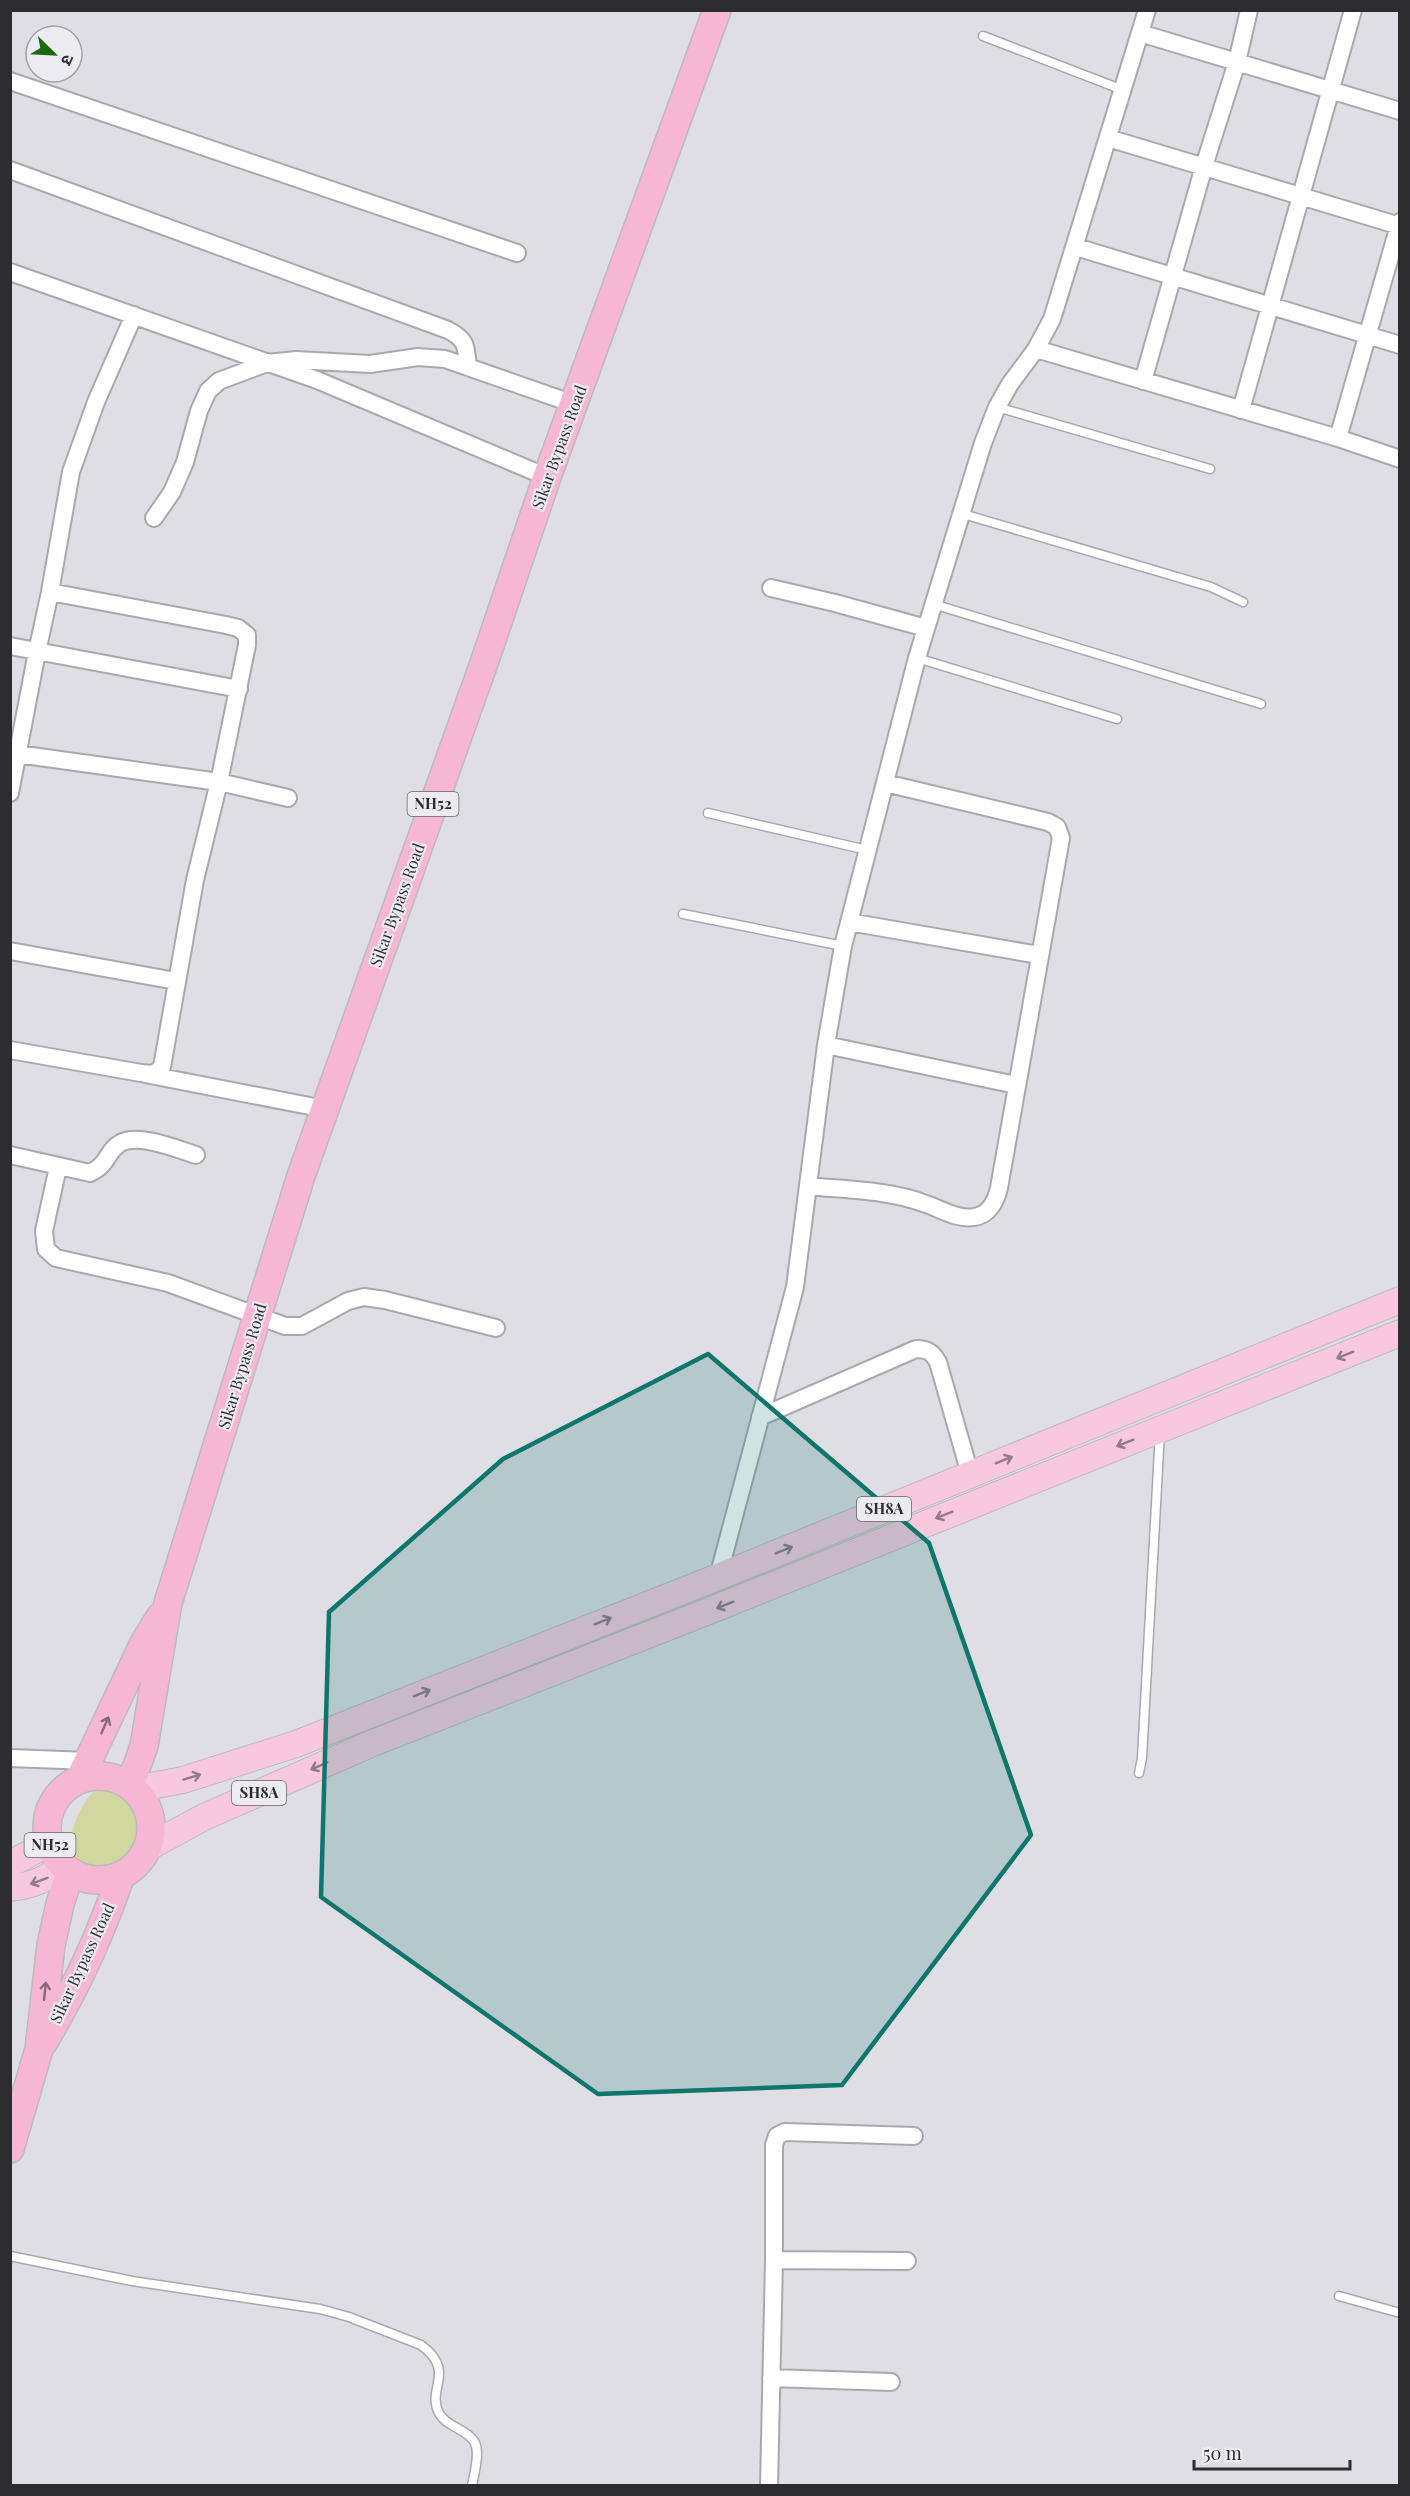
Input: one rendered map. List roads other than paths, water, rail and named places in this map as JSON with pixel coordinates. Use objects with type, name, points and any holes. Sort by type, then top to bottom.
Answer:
[{"type":"highway","name":"Sikar Bypass Road","points":[[132,1787],[144,1746],[168,1603],[301,1176],[480,674],[547,477],[717,10]]},
{"type":"highway","name":"Sikar Bypass Road","points":[[10,2149],[39,2049],[51,1945],[60,1904],[61,1861],[47,1828],[52,1805],[67,1786],[85,1770],[144,1643],[168,1603]]},
{"type":"highway","points":[[85,1770],[97,1775],[114,1777],[132,1787],[143,1798],[151,1823],[147,1848]]},
{"type":"highway","name":"Sikar Bypass Road","points":[[61,1861],[96,1880],[121,1875],[136,1864],[147,1848]]},
{"type":"highway","name":"Sikar Bypass Road","points":[[39,2049],[66,2005],[107,1917],[121,1875]]},
{"type":"main road","name":"SH8A","points":[[132,1787],[183,1780],[296,1744],[718,1577],[1400,1300]]},
{"type":"main road","name":"SH8A","points":[[147,1848],[204,1817],[373,1743],[709,1611],[1400,1333]]},
{"type":"main road","points":[[10,1864],[61,1861]]},
{"type":"main road","points":[[10,1888],[21,1887],[51,1876],[61,1861]]},
{"type":"street","points":[[718,1577],[795,1287],[826,1046],[843,946],[917,658],[983,443],[997,407],[1010,384],[1036,350],[1052,319],[1147,10]]},
{"type":"street","points":[[1143,381],[1204,166],[1237,62],[1249,10]]},
{"type":"street","points":[[1241,410],[1353,10]]},
{"type":"street","points":[[1140,33],[1400,111]]},
{"type":"street","points":[[10,81],[517,253]]},
{"type":"street","points":[[1108,138],[1399,225],[1338,438]]},
{"type":"street","points":[[10,170],[448,330],[461,337],[466,348],[468,367]]},
{"type":"street","points":[[1076,247],[1400,345]]},
{"type":"street","points":[[10,272],[317,380],[547,477]]},
{"type":"street","points":[[10,793],[14,754],[51,592],[71,472],[96,402],[134,315]]},
{"type":"street","points":[[1036,350],[1338,438],[1400,459]]},
{"type":"street","points":[[154,518],[172,492],[185,462],[199,411],[208,391],[219,381],[267,363],[296,360],[370,364],[418,357],[445,359],[574,404]]},
{"type":"street","points":[[771,588],[825,600],[926,628]]},
{"type":"street","points":[[51,592],[238,628],[247,635],[248,645],[239,688],[195,880],[162,1067],[154,1074],[144,1073]]},
{"type":"street","points":[[10,646],[239,688]]},
{"type":"street","points":[[14,754],[219,782],[288,798]]},
{"type":"street","points":[[808,1186],[914,1199],[963,1218],[977,1217],[988,1210],[996,1200],[1060,838],[1058,827],[1048,822],[885,783]]},
{"type":"street","points":[[849,922],[1039,955]]},
{"type":"street","points":[[10,951],[176,981]]},
{"type":"street","points":[[826,1046],[1016,1085]]},
{"type":"street","points":[[10,1050],[144,1073],[325,1109]]},
{"type":"street","points":[[10,1155],[90,1173],[100,1168],[117,1144],[130,1140],[147,1141],[196,1155]]},
{"type":"street","points":[[58,1167],[44,1231],[46,1249],[56,1258],[168,1283],[258,1318],[285,1326],[302,1326],[348,1301],[364,1298],[385,1300],[496,1328]]},
{"type":"street","points":[[760,1417],[916,1349],[925,1349],[933,1353],[938,1362],[970,1474]]},
{"type":"street","points":[[10,1758],[85,1770]]},
{"type":"street","points":[[769,2486],[774,2145],[777,2136],[785,2132],[914,2136]]},
{"type":"street","points":[[774,2260],[907,2261]]},
{"type":"street","points":[[771,2378],[891,2382]]},
{"type":"lane","points":[[984,36],[1123,90]]},
{"type":"lane","points":[[997,407],[1210,469]]},
{"type":"lane","points":[[963,514],[1211,587],[1243,602]]},
{"type":"lane","points":[[933,604],[1261,704]]},
{"type":"lane","points":[[917,658],[1117,719]]},
{"type":"lane","points":[[708,813],[867,850]]},
{"type":"lane","points":[[683,914],[843,946]]},
{"type":"lane","points":[[1139,1773],[1142,1758],[1160,1429]]},
{"type":"lane","points":[[10,2256],[132,2281],[320,2309],[349,2317],[421,2345],[432,2353],[438,2364],[436,2405],[440,2415],[476,2444],[472,2486]]},
{"type":"lane","points":[[1339,2296],[1400,2313]]}]
